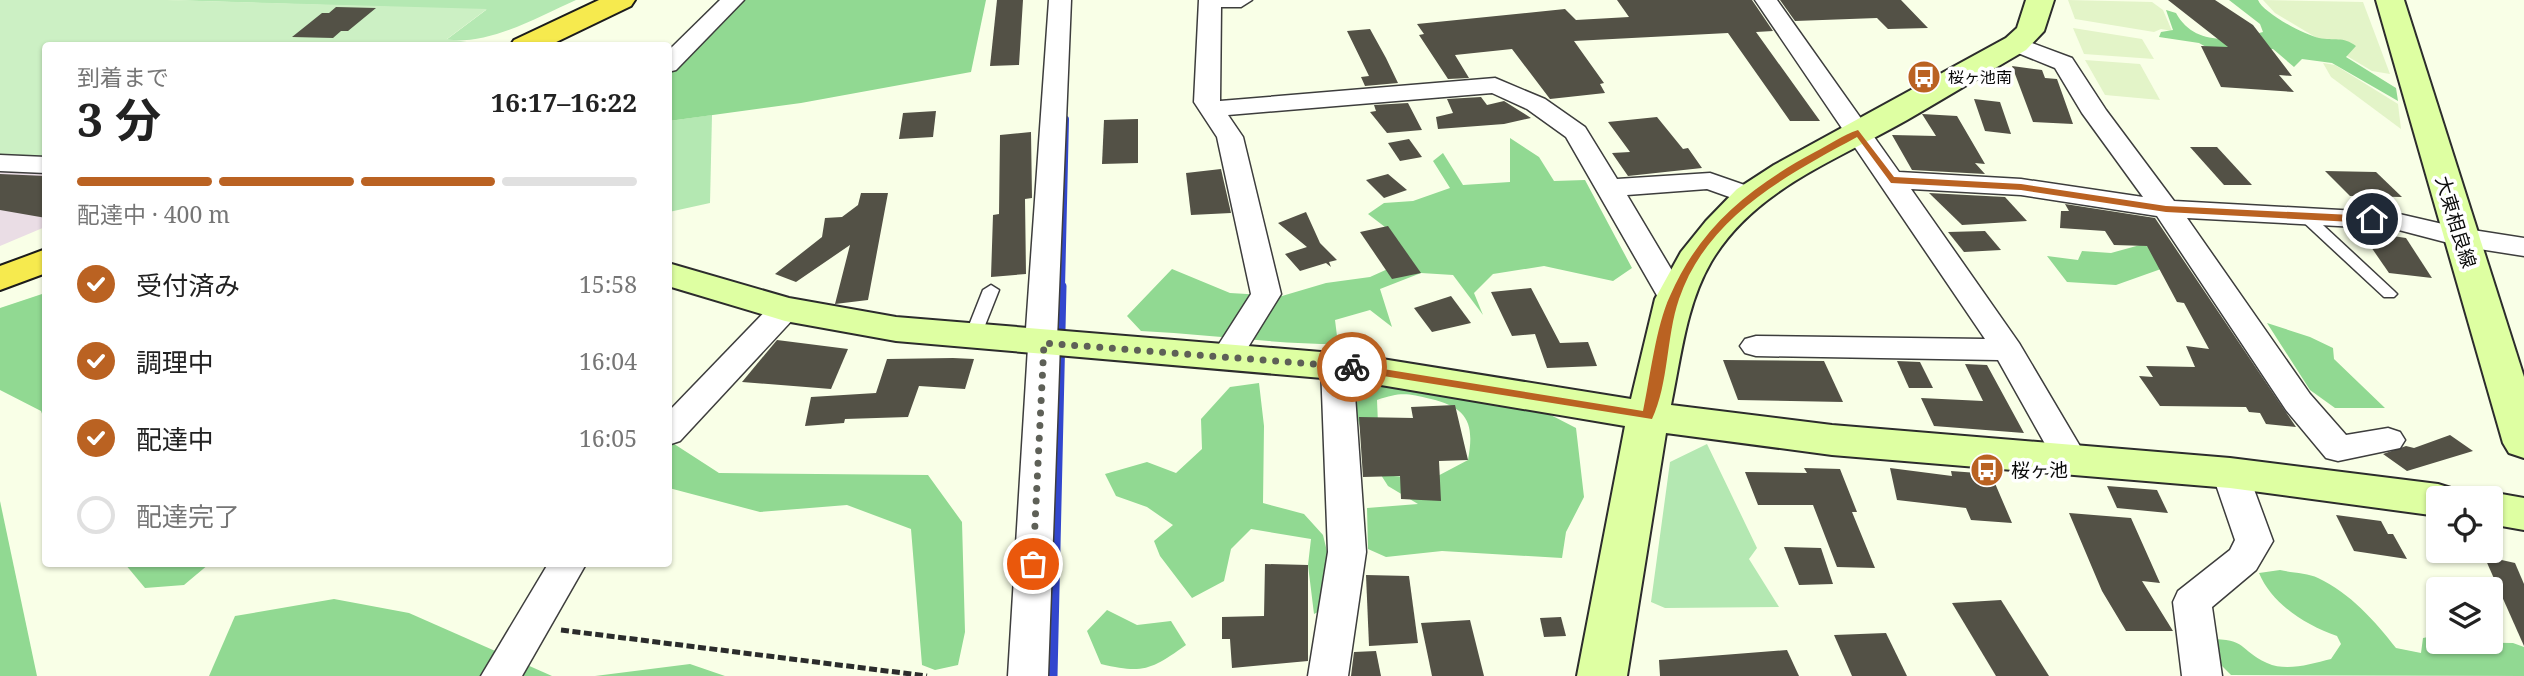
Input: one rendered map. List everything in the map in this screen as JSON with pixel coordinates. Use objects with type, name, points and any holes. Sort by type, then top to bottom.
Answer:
[{"type":"highway","points":[[532,42],[621,0]]},
{"type":"highway","points":[[567,42],[650,0]]},
{"type":"highway","points":[[0,260],[42,244]]},
{"type":"highway","points":[[0,279],[42,262]]},
{"type":"street","points":[[672,61],[733,0]]},
{"type":"street","points":[[1028,676],[1060,0]]},
{"type":"street","points":[[1226,358],[1266,293],[1230,138],[1207,102],[1210,0],[1241,0]]},
{"type":"street","points":[[1766,0],[2008,350],[2070,458]]},
{"type":"street","points":[[1602,676],[1648,416],[1674,299],[1694,260],[1718,228],[1749,196],[1786,172],[2016,44],[2030,31],[2040,0]]},
{"type":"street","name":"大東相良線","points":[[2390,0],[2460,237],[2519,408],[2524,443]]},
{"type":"street","points":[[2016,44],[2064,63],[2095,113],[2166,209],[2298,402],[2338,449],[2388,440]]},
{"type":"street","points":[[1213,109],[1495,85],[1536,103],[1576,132],[1674,299]]},
{"type":"street","points":[[0,163],[42,165]]},
{"type":"street","points":[[1891,180],[2021,187],[2166,209],[2395,220],[2460,237],[2524,247]]},
{"type":"street","points":[[1609,188],[1710,181],[1749,196]]},
{"type":"street","points":[[672,275],[785,309],[896,330],[1338,366],[1648,416],[1832,440],[2230,473],[2426,498]]},
{"type":"street","points":[[672,429],[785,309]]},
{"type":"street","points":[[1756,346],[2008,350]]},
{"type":"street","points":[[1328,676],[1347,552],[1338,366]]},
{"type":"street","points":[[2202,676],[2192,603],[2243,560],[2254,541],[2230,473]]},
{"type":"street","points":[[2503,511],[2524,514]]},
{"type":"street","points":[[501,676],[565,567]]},
{"type":"lane","points":[[2305,216],[2389,294]]},
{"type":"lane","points":[[972,338],[990,290]]},
{"type":"path","points":[[529,626],[927,676]]},
{"type":"shaded area","points":[[0,156],[42,157],[42,228],[0,246]]},
{"type":"green space","points":[[0,0],[167,0],[487,9],[447,39],[467,42],[42,42],[42,157],[0,156]]},
{"type":"green space","points":[[167,0],[576,0],[496,34],[446,40],[486,10]]},
{"type":"green space","points":[[718,0],[986,0],[971,72],[801,103],[672,121],[672,63],[686,36]]},
{"type":"green space","points":[[2068,0],[2152,2],[2163,10],[2172,31],[2161,29],[2154,32],[2075,19]]},
{"type":"green space","points":[[2229,0],[2258,0],[2276,17],[2304,33],[2351,43],[2356,46],[2346,57],[2396,88],[2398,101],[2332,63],[2302,59],[2294,67],[2273,49],[2236,49],[2231,61],[2199,43],[2159,37],[2161,32],[2173,30],[2166,10],[2176,13],[2184,24],[2203,36],[2227,39],[2263,32],[2260,24]]},
{"type":"green space","points":[[2263,0],[2363,2],[2390,74],[2372,71],[2275,13]]},
{"type":"green space","points":[[2073,28],[2142,39],[2154,59],[2084,54]]},
{"type":"green space","points":[[2085,60],[2140,64],[2160,100],[2105,95]]},
{"type":"green space","points":[[2323,63],[2335,65],[2398,104],[2401,129],[2331,77]]},
{"type":"green space","points":[[712,115],[710,203],[672,211],[672,121]]},
{"type":"green space","points":[[1510,138],[1539,157],[1554,181],[1585,180],[1632,268],[1613,281],[1544,266],[1493,274],[1474,293],[1483,315],[1453,275],[1421,273],[1380,289],[1392,327],[1370,310],[1335,320],[1338,344],[1141,331],[1127,316],[1172,269],[1230,293],[1282,296],[1326,283],[1370,277],[1410,259],[1385,227],[1368,214],[1384,203],[1413,201],[1450,188],[1433,161],[1443,153],[1463,185],[1510,182]]},
{"type":"green space","points":[[2140,245],[2152,247],[2161,269],[2116,285],[2067,282],[2047,256],[2078,260],[2082,251],[2111,253]]},
{"type":"green space","points":[[42,294],[42,414],[0,390],[0,308]]},
{"type":"green space","points":[[2267,323],[2310,337],[2333,348],[2334,359],[2385,408],[2335,408],[2310,390]]},
{"type":"green space","points":[[1359,382],[1395,382],[1543,411],[1576,428],[1584,497],[1566,532],[1562,558],[1442,551],[1386,557],[1368,549],[1367,508],[1418,504],[1388,486],[1381,475],[1432,479],[1468,460],[1470,436],[1466,419],[1453,407],[1409,395],[1377,400],[1378,424],[1360,427],[1354,405]]},
{"type":"green space","points":[[1259,383],[1264,426],[1263,503],[1304,514],[1323,535],[1339,601],[1314,614],[1308,565],[1311,539],[1251,529],[1231,549],[1224,581],[1192,598],[1160,556],[1154,541],[1173,525],[1147,507],[1116,496],[1105,474],[1147,462],[1176,473],[1202,449],[1201,419],[1230,387]]},
{"type":"green space","points":[[672,443],[719,473],[928,475],[962,522],[965,632],[958,665],[935,670],[922,665],[911,529],[847,505],[760,512],[672,489]]},
{"type":"green space","points":[[1707,444],[1757,548],[1749,559],[1779,607],[1665,608],[1651,602],[1670,462]]},
{"type":"green space","points":[[0,501],[37,676],[0,676]]},
{"type":"green space","points":[[128,567],[205,567],[184,585],[145,588]]},
{"type":"green space","points":[[2280,570],[2314,576],[2330,584],[2371,618],[2396,648],[2421,653],[2423,638],[2426,637],[2426,654],[2503,654],[2503,643],[2524,647],[2524,676],[2231,675],[2215,659],[2208,639],[2237,643],[2267,663],[2282,667],[2331,659],[2341,644],[2337,636],[2313,626],[2281,604],[2259,573]]},
{"type":"green space","points":[[334,599],[409,613],[552,676],[209,676],[235,616]]},
{"type":"green space","points":[[1107,610],[1137,625],[1171,621],[1186,645],[1146,668],[1127,669],[1101,664],[1087,631]]},
{"type":"green space","points":[[690,664],[725,676],[595,676]]},
{"type":"building","points":[[997,0],[1023,0],[1019,65],[990,66]]},
{"type":"building","points":[[1617,0],[1752,0],[1773,31],[1756,32],[1820,121],[1790,121],[1728,33],[1574,41],[1604,83],[1600,84],[1605,93],[1550,99],[1512,49],[1455,55],[1469,78],[1448,79],[1419,35],[1424,34],[1417,24],[1565,9],[1576,20],[1629,17]]},
{"type":"building","points":[[1780,0],[1901,0],[1928,28],[1888,29],[1877,18],[1795,21]]},
{"type":"building","points":[[2168,0],[2215,0],[2253,25],[2292,76],[2279,75],[2294,92],[2221,87],[2201,46],[2228,47]]},
{"type":"building","points":[[336,7],[376,8],[348,31],[341,31],[333,38],[292,37],[322,13],[329,13]]},
{"type":"building","points":[[1370,29],[1398,83],[1365,86],[1361,77],[1369,76],[1347,31]]},
{"type":"building","points":[[2012,66],[2042,70],[2045,78],[2057,79],[2073,124],[2033,122]]},
{"type":"building","points":[[1481,97],[1487,105],[1504,101],[1531,118],[1504,124],[1438,129],[1436,117],[1453,113],[1447,99]]},
{"type":"building","points":[[1974,99],[2000,102],[2011,134],[1985,131]]},
{"type":"building","points":[[1408,103],[1422,130],[1387,133],[1370,112],[1376,111],[1374,105]]},
{"type":"building","points":[[936,111],[933,137],[899,139],[903,113]]},
{"type":"building","points":[[1922,114],[1957,116],[1985,164],[1975,163],[1985,174],[1912,170],[1892,135],[1936,136]]},
{"type":"building","points":[[1657,117],[1683,149],[1688,148],[1702,168],[1628,176],[1612,153],[1630,152],[1608,122]]},
{"type":"building","points":[[1138,119],[1138,163],[1102,164],[1104,120]]},
{"type":"building","points":[[1031,132],[1032,198],[1025,199],[1026,274],[991,277],[993,215],[999,214],[1000,135]]},
{"type":"building","points":[[1409,139],[1422,157],[1400,161],[1388,143]]},
{"type":"building","points":[[2190,147],[2217,147],[2252,185],[2224,185]]},
{"type":"building","points":[[1221,169],[1231,213],[1191,215],[1186,173]]},
{"type":"building","points":[[2325,171],[2376,172],[2402,197],[2350,196]]},
{"type":"building","points":[[0,174],[42,176],[42,217],[0,210]]},
{"type":"building","points":[[1388,174],[1407,190],[1384,198],[1366,180]]},
{"type":"building","points":[[861,193],[888,193],[868,300],[835,304],[850,245],[796,282],[775,274],[822,237],[825,218],[842,217],[858,205]]},
{"type":"building","points":[[1929,193],[2005,197],[2027,221],[1962,225]]},
{"type":"building","points":[[2065,204],[2155,218],[2296,427],[2266,424],[2260,413],[2249,412],[2246,407],[2160,406],[2139,376],[2153,377],[2146,366],[2195,367],[2186,346],[2209,349],[2184,303],[2177,302],[2147,246],[2114,245],[2105,231],[2060,228],[2061,211],[2069,211]]},
{"type":"building","points":[[1306,212],[1320,243],[1337,260],[1329,262],[1331,267],[1326,263],[1300,271],[1285,254],[1307,247],[1278,223]]},
{"type":"building","points":[[1388,226],[1421,273],[1392,279],[1360,232]]},
{"type":"building","points":[[1985,231],[2001,250],[1964,252],[1948,232]]},
{"type":"building","points":[[2360,231],[2406,238],[2432,278],[2389,273]]},
{"type":"building","points":[[1531,288],[1560,343],[1588,342],[1597,366],[1547,368],[1535,334],[1512,336],[1491,292]]},
{"type":"building","points":[[1451,296],[1471,323],[1432,332],[1414,308]]},
{"type":"building","points":[[777,340],[848,349],[831,389],[742,382]]},
{"type":"building","points":[[887,359],[974,359],[965,389],[919,386],[908,417],[845,419],[844,423],[805,426],[811,397],[876,393]]},
{"type":"building","points":[[1723,360],[1824,361],[1843,402],[1738,400]]},
{"type":"building","points":[[1897,361],[1920,362],[1933,388],[1909,388]]},
{"type":"building","points":[[1965,364],[1987,365],[2024,433],[1934,426],[1921,398],[1983,401]]},
{"type":"building","points":[[1455,405],[1468,460],[1439,461],[1441,501],[1401,499],[1400,476],[1363,477],[1359,417],[1413,418],[1411,407]]},
{"type":"building","points":[[2450,435],[2473,451],[2407,471],[2383,454],[2406,446],[2414,448]]},
{"type":"building","points":[[1804,468],[1840,469],[1857,512],[1852,512],[1875,568],[1837,567],[1813,505],[1758,505],[1745,472],[1807,473]]},
{"type":"building","points":[[1890,468],[1952,476],[1951,471],[1991,474],[2012,523],[1971,520],[1966,508],[1897,500]]},
{"type":"building","points":[[2107,486],[2157,490],[2168,513],[2117,508]]},
{"type":"building","points":[[2069,513],[2131,518],[2160,583],[2142,581],[2173,631],[2126,631],[2102,591]]},
{"type":"building","points":[[2336,515],[2381,521],[2388,534],[2393,534],[2407,559],[2354,551]]},
{"type":"building","points":[[1784,547],[1821,548],[1833,584],[1799,585]]},
{"type":"building","points":[[2503,560],[2515,563],[2524,584],[2524,646],[2503,599],[2503,577],[2493,577],[2487,563],[2503,563]]},
{"type":"building","points":[[1265,564],[1308,565],[1308,661],[1232,668],[1230,639],[1222,639],[1222,617],[1264,616]]},
{"type":"building","points":[[1366,575],[1409,576],[1418,643],[1369,646]]},
{"type":"building","points":[[2001,600],[2049,676],[1996,676],[1952,603]]},
{"type":"building","points":[[1561,617],[1566,636],[1544,637],[1540,618]]},
{"type":"building","points":[[1470,620],[1484,676],[1432,676],[1421,623]]},
{"type":"building","points":[[1886,633],[1907,676],[1852,676],[1834,635]]},
{"type":"building","points":[[1787,650],[1799,676],[1660,676],[1659,660]]},
{"type":"building","points":[[1376,651],[1381,676],[1351,676],[1354,652]]},
{"type":"waterway","points":[[1062,288],[1066,119]]},
{"type":"waterway","points":[[1053,676],[1062,286]]},
{"type":"way so far","points":[[1033,564],[1044,343],[1352,367]]},
{"type":"place","name":"桜ヶ池南","points":[[1924,77]]},
{"type":"place","name":"桜ヶ池","points":[[1987,470]]},
{"type":"route","points":[[1352,367],[1648,416],[1674,299],[1694,260],[1718,228],[1749,196],[1786,172],[1858,133],[1891,180],[2021,187],[2166,209],[2372,219]]}]
